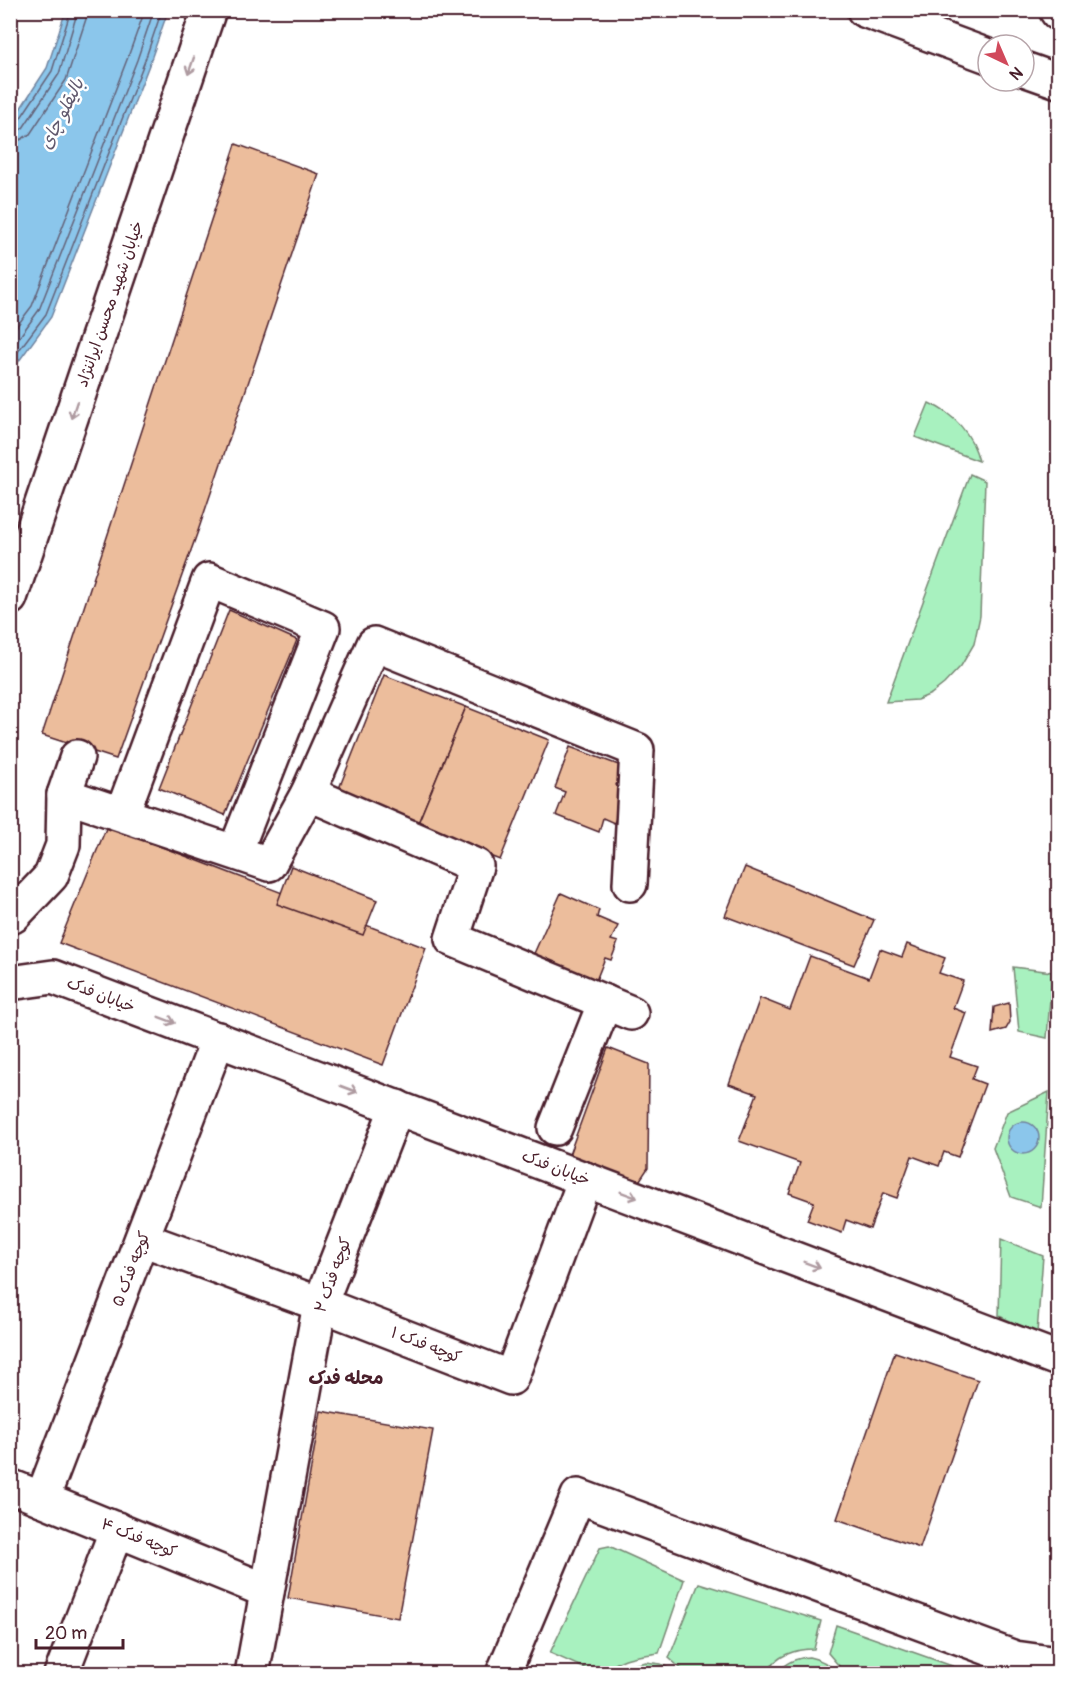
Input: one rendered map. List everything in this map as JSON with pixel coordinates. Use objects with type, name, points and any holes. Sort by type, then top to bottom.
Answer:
[{"type":"main road","name":"خیابان شهید محسن ایراننژاد","points":[[10,598],[209,10]]},
{"type":"main road","points":[[864,10],[976,52]]},
{"type":"main road","points":[[1036,73],[1059,81]]},
{"type":"main road","points":[[122,814],[209,580],[323,628],[235,852]]},
{"type":"main road","points":[[64,795],[269,864],[308,793],[374,644],[638,750],[630,884]]},
{"type":"main road","points":[[13,916],[51,876],[63,845],[64,795],[77,757]]},
{"type":"main road","points":[[308,793],[476,866],[452,939],[618,1007],[555,1128]]},
{"type":"main road","name":"خیابان فدک","points":[[10,983],[53,976],[1059,1359]]},
{"type":"main road","name":"کوچه فدک ۵","points":[[42,1499],[218,1039]]},
{"type":"main road","name":"کوچه فدک ۲","points":[[252,1674],[320,1304],[397,1107]]},
{"type":"main road","name":"کوچه فدک ۱","points":[[142,1239],[320,1304],[511,1378],[585,1179]]},
{"type":"main road","name":"کوچه فدک ۴","points":[[10,1486],[267,1591]]},
{"type":"main road","points":[[503,1674],[578,1496],[1015,1658],[1059,1664]]},
{"type":"main road","points":[[61,1674],[117,1529]]},
{"type":"green space","points":[[929,403],[946,413],[961,426],[972,442],[979,461],[915,437]]},
{"type":"green space","points":[[970,474],[985,481],[980,616],[974,644],[961,666],[931,694],[917,700],[886,702]]},
{"type":"green space","points":[[1013,967],[1052,972],[1047,1038],[1019,1032]]},
{"type":"green space","points":[[1049,1092],[1041,1207],[1011,1197],[993,1148],[1007,1112]]},
{"type":"green space","points":[[1001,1239],[1043,1256],[1037,1333],[999,1316]]},
{"type":"green space","points":[[609,1546],[684,1580],[659,1653],[623,1660],[606,1673],[595,1673],[550,1653],[600,1548]]},
{"type":"green space","points":[[699,1583],[821,1621],[814,1649],[800,1650],[781,1657],[767,1673],[686,1673],[669,1658]]},
{"type":"green space","points":[[836,1625],[972,1673],[845,1673],[828,1653]]},
{"type":"green space","points":[[809,1657],[825,1663],[837,1673],[777,1673],[791,1661]]},
{"type":"green space","points":[[645,1662],[661,1664],[677,1673],[618,1673],[630,1666]]},
{"type":"water","name":"بالیقلو چای","points":[[66,10],[168,11],[51,317],[11,372],[11,123],[47,68]]},
{"type":"water","points":[[1023,1122],[1034,1127],[1039,1138],[1034,1149],[1023,1154],[1012,1149],[1007,1138],[1012,1127]]},
{"type":"building","points":[[236,144],[319,174],[198,531],[116,759],[42,735]]},
{"type":"building","points":[[229,610],[297,640],[225,815],[159,788]]},
{"type":"building","points":[[384,675],[466,707],[416,828],[336,796]]},
{"type":"building","points":[[466,707],[549,740],[500,860],[416,828]]},
{"type":"building","points":[[570,747],[624,767],[616,785],[627,791],[614,823],[603,818],[599,832],[556,815],[565,792],[555,788]]},
{"type":"building","points":[[107,826],[426,948],[383,1065],[59,943]]},
{"type":"building","points":[[291,866],[377,900],[363,935],[277,904]]},
{"type":"building","points":[[745,867],[874,920],[854,965],[725,916]]},
{"type":"building","points":[[561,893],[599,910],[597,917],[618,926],[611,940],[618,942],[611,960],[605,958],[595,983],[532,958]]},
{"type":"building","points":[[907,944],[945,958],[939,973],[963,981],[953,1008],[966,1013],[950,1057],[977,1066],[972,1079],[985,1084],[958,1157],[944,1152],[939,1166],[912,1156],[897,1198],[883,1193],[870,1229],[846,1220],[842,1233],[807,1220],[814,1202],[789,1193],[800,1163],[739,1141],[757,1094],[729,1084],[760,998],[790,1010],[810,956],[869,978],[880,949],[902,957]]},
{"type":"building","points":[[1009,1003],[1010,1022],[1006,1029],[992,1033],[994,1007]]},
{"type":"building","points":[[608,1048],[649,1064],[648,1168],[640,1180],[630,1185],[566,1163]]},
{"type":"building","points":[[895,1352],[978,1380],[920,1548],[837,1519]]},
{"type":"building","points":[[321,1411],[433,1430],[398,1618],[288,1598]]},
{"type":"district","name":"محله فدک","points":[[346,1378]]}]
